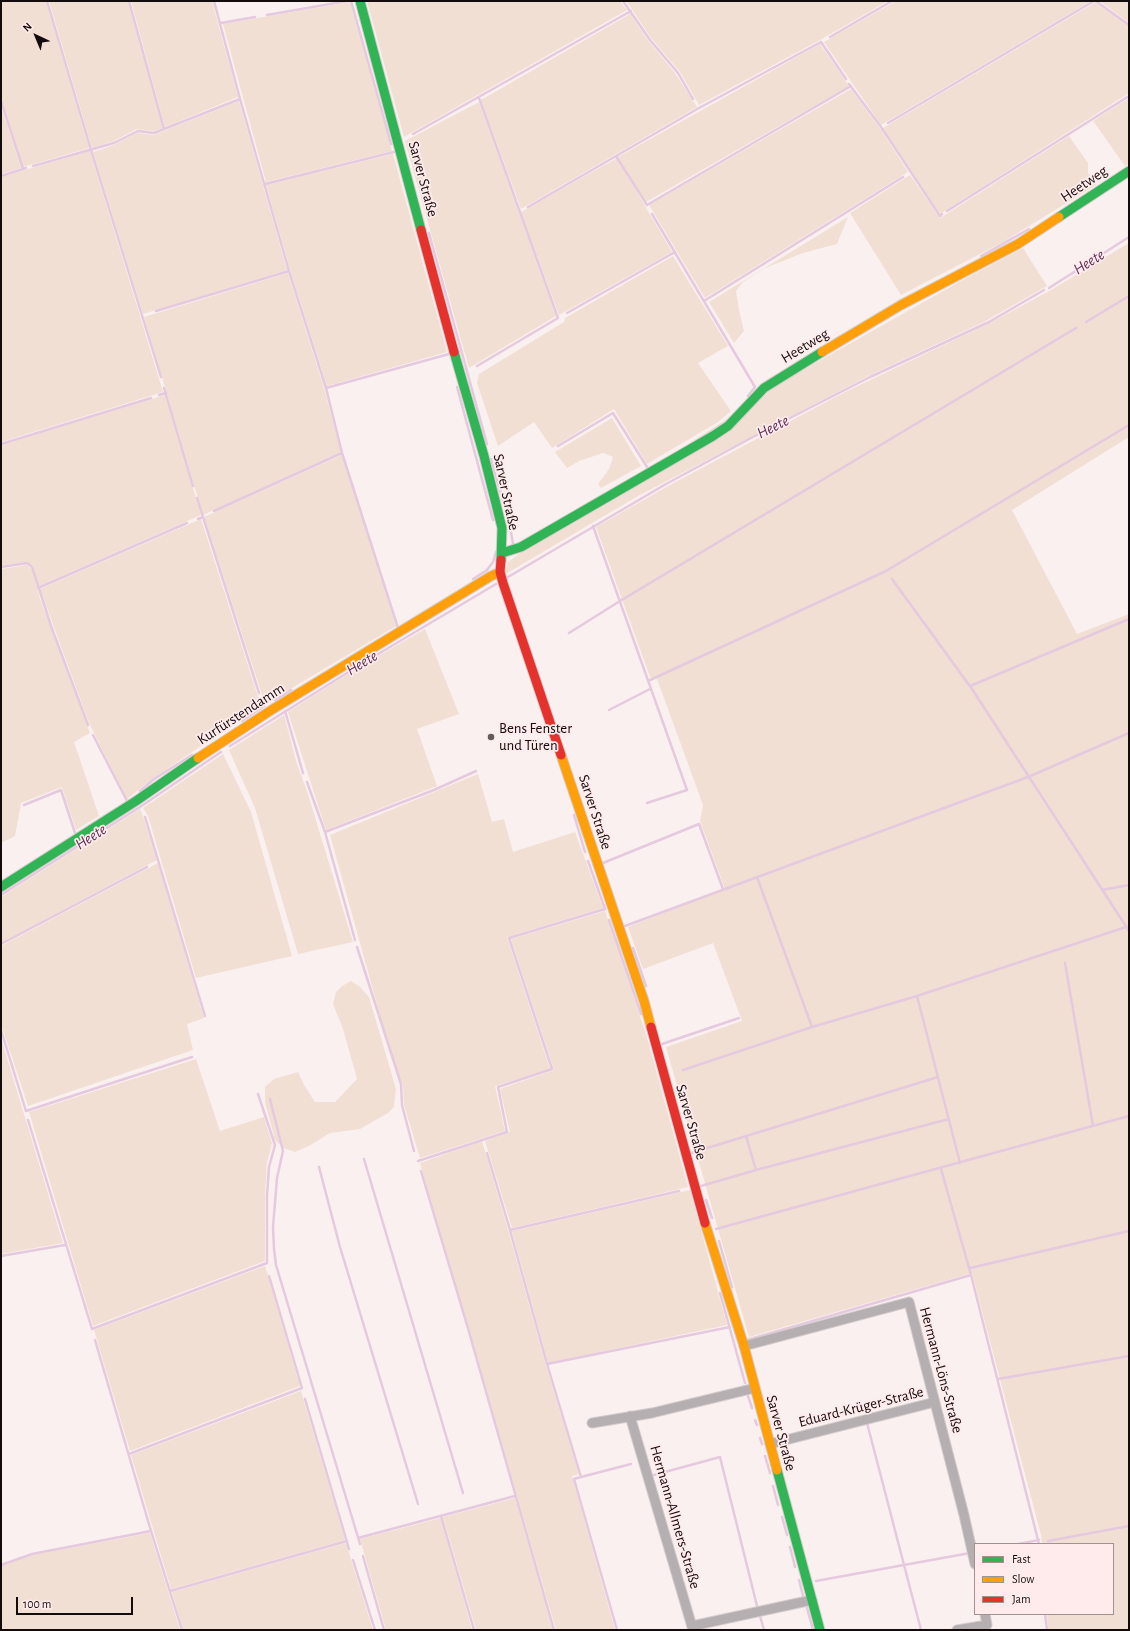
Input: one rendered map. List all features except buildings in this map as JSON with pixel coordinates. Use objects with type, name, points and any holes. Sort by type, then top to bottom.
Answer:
[{"type":"street","name":"Sarver Straße","points":[[360,1],[452,345],[484,456],[502,528],[500,572],[503,583],[644,1001],[708,1231],[744,1346],[820,1630]]},
{"type":"street","name":"Heetweg","points":[[502,553],[521,547],[713,436],[728,426],[764,388],[790,371],[901,305],[1018,244],[1129,170]]},
{"type":"street","name":"Kurfürstendamm","points":[[1,886],[136,801],[221,742],[273,709],[491,576],[500,572]]},
{"type":"street","name":"Hermann-Löns-Straße","points":[[744,1346],[910,1302],[974,1560]]},
{"type":"street","points":[[592,1423],[652,1413],[755,1388]]},
{"type":"street","name":"Eduard-Krüger-Straße","points":[[770,1444],[936,1402]]},
{"type":"street","name":"Hermann-Allmers-Straße","points":[[630,1416],[693,1628],[812,1600]]},
{"type":"street","points":[[958,1630],[988,1625],[985,1615]]},
{"type":"shaded area","points":[[1,1],[46,1],[89,148],[23,167],[1,97]]},
{"type":"shaded area","points":[[49,1],[128,1],[163,128],[154,131],[137,129],[114,141],[92,148]]},
{"type":"shaded area","points":[[131,1],[212,1],[238,97],[165,127]]},
{"type":"shaded area","points":[[367,1],[620,1],[627,10],[404,137]]},
{"type":"shaded area","points":[[888,1],[820,40],[699,105],[680,72],[651,38],[627,2]]},
{"type":"shaded area","points":[[896,1],[1091,1],[881,125],[824,42]]},
{"type":"shaded area","points":[[1100,1],[1129,1],[1129,23]]},
{"type":"shaded area","points":[[350,2],[392,151],[266,182],[223,24]]},
{"type":"shaded area","points":[[1096,2],[1129,26],[1129,93],[940,214],[883,128]]},
{"type":"shaded area","points":[[630,14],[647,39],[675,73],[697,107],[521,209],[481,100]]},
{"type":"shaded area","points":[[820,44],[849,86],[646,202],[618,157]]},
{"type":"shaded area","points":[[851,89],[881,130],[908,172],[705,298],[649,205]]},
{"type":"shaded area","points":[[1129,98],[1129,163],[1125,166],[1093,121]]},
{"type":"shaded area","points":[[239,101],[287,270],[143,314],[93,152],[114,145],[137,133],[154,135]]},
{"type":"shaded area","points":[[479,102],[556,316],[469,368],[405,141]]},
{"type":"shaded area","points":[[1,106],[21,168],[1,174]]},
{"type":"shaded area","points":[[1069,136],[1088,163],[1088,173],[1096,185],[1003,242],[901,295],[850,213],[910,175],[940,218]]},
{"type":"shaded area","points":[[90,151],[163,392],[1,442],[1,177]]},
{"type":"shaded area","points":[[393,154],[447,352],[327,386],[290,269],[266,185]]},
{"type":"shaded area","points":[[617,158],[672,252],[559,315],[521,212]]},
{"type":"shaded area","points":[[848,217],[837,244],[803,253],[765,268],[743,282],[736,291],[744,331],[734,343],[709,302]]},
{"type":"shaded area","points":[[1129,243],[1129,437],[1012,510],[1077,634],[1129,614],[1129,1630],[1048,1630],[1047,1615],[1114,1615],[1114,1543],[1042,1543],[972,1273],[749,1337],[666,1047],[742,1021],[713,943],[643,969],[628,927],[725,889],[700,821],[703,805],[657,679],[650,677],[596,527],[668,486],[845,392],[986,325],[1051,290]]},
{"type":"shaded area","points":[[1023,248],[1047,286],[984,322],[872,374],[638,496],[504,575],[508,562],[519,554],[796,374],[959,282]]},
{"type":"shaded area","points":[[673,256],[728,346],[698,363],[731,411],[718,422],[647,464],[614,409],[552,448],[534,422],[498,446],[477,383],[479,374],[564,322],[565,318]]},
{"type":"shaded area","points":[[288,273],[324,388],[341,452],[203,515],[144,317]]},
{"type":"shaded area","points":[[165,395],[201,515],[39,586],[33,566],[26,562],[1,566],[1,445]]},
{"type":"shaded area","points":[[612,418],[641,466],[601,488],[598,484],[609,469],[613,457],[603,453],[579,461],[567,468],[555,452]]},
{"type":"shaded area","points":[[342,455],[396,626],[265,704],[204,517]]},
{"type":"shaded area","points":[[201,519],[261,706],[152,779],[127,799],[89,723],[40,589]]},
{"type":"shaded area","points":[[27,565],[32,570],[41,602],[90,733],[74,742],[99,816],[76,830],[62,787],[21,803],[15,836],[1,843],[1,569]]},
{"type":"shaded area","points":[[425,629],[459,714],[417,729],[437,786],[326,830],[288,712],[356,669]]},
{"type":"shaded area","points":[[284,715],[297,764],[307,791],[353,942],[298,954],[255,808],[229,750]]},
{"type":"shaded area","points":[[223,754],[251,812],[292,956],[196,978],[148,816],[143,808]]},
{"type":"shaded area","points":[[478,774],[492,822],[504,819],[513,852],[575,832],[603,908],[507,937],[550,1069],[495,1086],[505,1131],[420,1158],[404,1105],[403,1085],[388,1044],[330,835]]},
{"type":"shaded area","points":[[140,809],[157,860],[1,943],[1,897]]},
{"type":"shaded area","points":[[158,863],[204,1018],[187,1024],[193,1050],[28,1106],[1,1024],[1,946]]},
{"type":"shaded area","points":[[605,911],[646,1034],[688,1187],[512,1228],[485,1141],[510,1132],[500,1089],[554,1070],[511,939]]},
{"type":"shaded area","points":[[351,981],[360,987],[369,997],[396,1089],[394,1107],[388,1113],[360,1129],[330,1133],[309,1146],[295,1152],[283,1148],[275,1140],[265,1102],[265,1087],[274,1079],[298,1072],[315,1102],[335,1102],[357,1079],[343,1029],[333,1004],[336,992],[342,986]]},
{"type":"shaded area","points":[[1,1038],[63,1243],[1,1254]]},
{"type":"shaded area","points":[[196,1059],[220,1131],[264,1117],[272,1143],[267,1163],[265,1195],[265,1261],[93,1326],[29,1112]]},
{"type":"shaded area","points":[[482,1141],[546,1366],[579,1474],[572,1476],[615,1630],[556,1630],[420,1163]]},
{"type":"shaded area","points":[[690,1190],[727,1325],[548,1363],[512,1231]]},
{"type":"shaded area","points":[[265,1266],[300,1386],[130,1451],[94,1330]]},
{"type":"shaded area","points":[[301,1391],[345,1540],[171,1589],[131,1455]]},
{"type":"shaded area","points":[[515,1498],[553,1630],[476,1630],[443,1517]]},
{"type":"shaded area","points":[[441,1518],[472,1630],[386,1630],[360,1539]]},
{"type":"shaded area","points":[[150,1533],[180,1630],[1,1630],[1,1566],[32,1555]]},
{"type":"shaded area","points":[[346,1543],[373,1630],[183,1630],[172,1592]]},
{"type":"waterway","points":[[47,1],[161,377]]},
{"type":"waterway","points":[[129,1],[164,129]]},
{"type":"waterway","points":[[214,1],[289,271],[326,388],[342,453],[398,628]]},
{"type":"waterway","points":[[267,15],[347,1]]},
{"type":"waterway","points":[[351,1],[391,144]]},
{"type":"waterway","points":[[623,1],[650,40],[678,73],[693,99]]},
{"type":"waterway","points":[[830,37],[892,1]]},
{"type":"waterway","points":[[888,123],[1094,1]]},
{"type":"waterway","points":[[1096,1],[1129,25]]},
{"type":"waterway","points":[[413,134],[631,11]]},
{"type":"waterway","points":[[221,23],[255,17]]},
{"type":"waterway","points":[[528,207],[699,108],[821,42],[846,79]]},
{"type":"waterway","points":[[849,84],[881,127],[940,216],[942,214]]},
{"type":"waterway","points":[[616,156],[647,205],[851,86]]},
{"type":"waterway","points":[[947,211],[1129,96]]},
{"type":"waterway","points":[[477,366],[558,318],[479,98]]},
{"type":"waterway","points":[[33,166],[114,143],[138,131],[154,133],[240,99]]},
{"type":"waterway","points":[[1,101],[23,169]]},
{"type":"waterway","points":[[265,184],[394,152]]},
{"type":"waterway","points":[[1,176],[26,168]]},
{"type":"waterway","points":[[704,301],[903,177]]},
{"type":"waterway","points":[[652,214],[755,387],[748,396]]},
{"type":"waterway","points":[[981,256],[1029,229]]},
{"type":"waterway","points":[[429,233],[487,444]]},
{"type":"waterway","name":"Heete","points":[[1049,288],[1129,237]]},
{"type":"waterway","points":[[567,313],[675,252]]},
{"type":"waterway","points":[[156,311],[289,271]]},
{"type":"waterway","name":"Heete","points":[[508,577],[666,484],[751,438],[870,377],[989,322],[1044,290]]},
{"type":"waterway","points":[[1086,322],[1129,296]]},
{"type":"waterway","points":[[569,633],[1076,328]]},
{"type":"waterway","points":[[326,388],[449,354]]},
{"type":"waterway","points":[[457,387],[493,520]]},
{"type":"waterway","points":[[164,388],[193,486]]},
{"type":"waterway","points":[[159,395],[166,393]]},
{"type":"waterway","points":[[1,444],[151,398]]},
{"type":"waterway","points":[[558,446],[613,413],[647,467]]},
{"type":"waterway","points":[[648,681],[886,571],[1129,425]]},
{"type":"waterway","points":[[214,511],[342,453]]},
{"type":"waterway","points":[[491,459],[509,522]]},
{"type":"waterway","points":[[197,498],[259,693]]},
{"type":"waterway","points":[[198,519],[203,517]]},
{"type":"waterway","points":[[38,588],[187,523]]},
{"type":"waterway","points":[[593,526],[687,790],[647,803]]},
{"type":"waterway","points":[[510,527],[513,544]]},
{"type":"waterway","points":[[473,579],[487,570],[493,562],[496,552]]},
{"type":"waterway","points":[[1,567],[27,563],[32,567],[51,626],[88,725]]},
{"type":"waterway","points":[[892,579],[972,689],[1129,931]]},
{"type":"waterway","name":"Heete","points":[[230,746],[363,663],[496,584]]},
{"type":"waterway","points":[[970,686],[1129,619]]},
{"type":"waterway","points":[[609,710],[650,689]]},
{"type":"waterway","points":[[275,700],[291,690]]},
{"type":"waterway","points":[[242,721],[264,706]]},
{"type":"waterway","points":[[285,711],[303,773]]},
{"type":"waterway","points":[[625,926],[1028,777],[1129,733]]},
{"type":"waterway","points":[[93,735],[127,801]]},
{"type":"waterway","name":"Heete","points":[[1,895],[140,807],[221,752]]},
{"type":"waterway","points":[[140,791],[154,779],[192,755]]},
{"type":"waterway","points":[[325,832],[434,790],[476,771]]},
{"type":"waterway","points":[[307,782],[325,832],[355,940]]},
{"type":"waterway","points":[[24,805],[61,790],[75,833]]},
{"type":"waterway","points":[[574,815],[585,852]]},
{"type":"waterway","points":[[145,817],[205,1016]]},
{"type":"waterway","points":[[603,863],[699,824],[723,889]]},
{"type":"waterway","points":[[418,1161],[507,1132],[498,1087],[552,1069],[509,938],[605,909],[588,861]]},
{"type":"waterway","points":[[1,944],[147,867]]},
{"type":"waterway","points":[[757,877],[812,1027]]},
{"type":"waterway","points":[[1102,890],[1129,885]]},
{"type":"waterway","points":[[609,920],[641,1014]]},
{"type":"waterway","points":[[683,1070],[812,1027],[917,996],[1126,927]]},
{"type":"waterway","points":[[357,947],[401,1084],[402,1105],[414,1151]]},
{"type":"waterway","points":[[633,948],[646,986]]},
{"type":"waterway","points":[[1065,963],[1093,1126]]},
{"type":"waterway","points":[[917,996],[960,1163]]},
{"type":"waterway","points":[[662,1044],[739,1018]]},
{"type":"waterway","points":[[1,1030],[26,1111],[192,1057]]},
{"type":"waterway","points":[[691,1153],[938,1077]]},
{"type":"waterway","points":[[28,1120],[92,1329],[267,1263],[267,1196],[269,1167],[275,1145],[258,1094]]},
{"type":"waterway","points":[[270,1099],[283,1151],[277,1178],[273,1227],[276,1265],[360,1544]]},
{"type":"waterway","points":[[716,1229],[1129,1116]]},
{"type":"waterway","points":[[701,1186],[949,1119]]},
{"type":"waterway","points":[[746,1136],[756,1170]]},
{"type":"waterway","points":[[487,1153],[581,1477],[574,1479],[617,1630]]},
{"type":"waterway","points":[[364,1159],[463,1493]]},
{"type":"waterway","points":[[319,1167],[340,1247],[418,1504]]},
{"type":"waterway","points":[[747,1340],[971,1275],[941,1169]]},
{"type":"waterway","points":[[421,1171],[467,1325],[554,1630]]},
{"type":"waterway","points":[[510,1230],[679,1191]]},
{"type":"waterway","points":[[706,1200],[712,1218]]},
{"type":"waterway","points":[[970,1268],[1129,1231]]},
{"type":"waterway","points":[[719,1241],[732,1287]]},
{"type":"waterway","points":[[1,1256],[65,1245]]},
{"type":"waterway","points":[[971,1275],[1039,1543]]},
{"type":"waterway","points":[[129,1454],[302,1388],[269,1276]]},
{"type":"waterway","points":[[720,1293],[745,1383]]},
{"type":"waterway","points":[[547,1364],[730,1327]]},
{"type":"waterway","points":[[95,1340],[151,1531],[182,1630]]},
{"type":"waterway","points":[[998,1379],[1129,1356]]},
{"type":"waterway","points":[[748,1396],[752,1408]]},
{"type":"waterway","points":[[305,1399],[349,1549]]},
{"type":"waterway","points":[[755,1420],[757,1425]]},
{"type":"waterway","points":[[867,1423],[921,1630]]},
{"type":"waterway","points":[[760,1438],[762,1444]]},
{"type":"waterway","points":[[765,1456],[770,1473]]},
{"type":"waterway","points":[[654,1475],[720,1457],[757,1606]]},
{"type":"waterway","points":[[581,1477],[631,1464]]},
{"type":"waterway","points":[[773,1486],[778,1505]]},
{"type":"waterway","points":[[358,1538],[515,1496]]},
{"type":"waterway","points":[[441,1516],[474,1630]]},
{"type":"waterway","points":[[782,1517],[787,1535]]},
{"type":"waterway","points":[[1048,1541],[1129,1526]]},
{"type":"waterway","points":[[1,1565],[32,1554],[151,1531]]},
{"type":"waterway","points":[[1023,1543],[1039,1540]]},
{"type":"waterway","points":[[170,1591],[347,1541]]},
{"type":"waterway","points":[[790,1547],[795,1567]]},
{"type":"waterway","points":[[816,1581],[970,1553]]},
{"type":"waterway","points":[[363,1556],[384,1630]]},
{"type":"waterway","points":[[353,1560],[375,1630]]},
{"type":"waterway","points":[[799,1580],[803,1596]]},
{"type":"waterway","points":[[807,1608],[813,1630]]},
{"type":"waterway","points":[[1045,1615],[1047,1630]]},
{"type":"waterway","points":[[760,1616],[764,1630]]},
{"type":"traffic: fast","points":[[360,1],[421,230]]},
{"type":"traffic: fast","points":[[1059,217],[1129,171]]},
{"type":"traffic: fast","points":[[454,352],[484,456],[502,528],[501,560]]},
{"type":"traffic: fast","points":[[502,553],[521,547],[713,436],[728,426],[764,388],[822,352]]},
{"type":"traffic: fast","points":[[1,887],[136,801],[198,758]]},
{"type":"traffic: fast","points":[[777,1470],[820,1630]]},
{"type":"traffic: slow","points":[[822,352],[901,305],[1018,244],[1059,217]]},
{"type":"traffic: slow","points":[[198,758],[273,709],[491,576],[500,572]]},
{"type":"traffic: slow","points":[[561,755],[644,1001],[651,1027]]},
{"type":"traffic: slow","points":[[705,1223],[744,1346],[777,1470]]},
{"type":"traffic: jam","points":[[421,230],[454,352]]},
{"type":"traffic: jam","points":[[501,560],[500,572],[503,583],[561,755]]},
{"type":"traffic: jam","points":[[651,1027],[705,1223]]},
{"type":"place","name":"Bens Fenster und Türen","points":[[491,737]]}]
